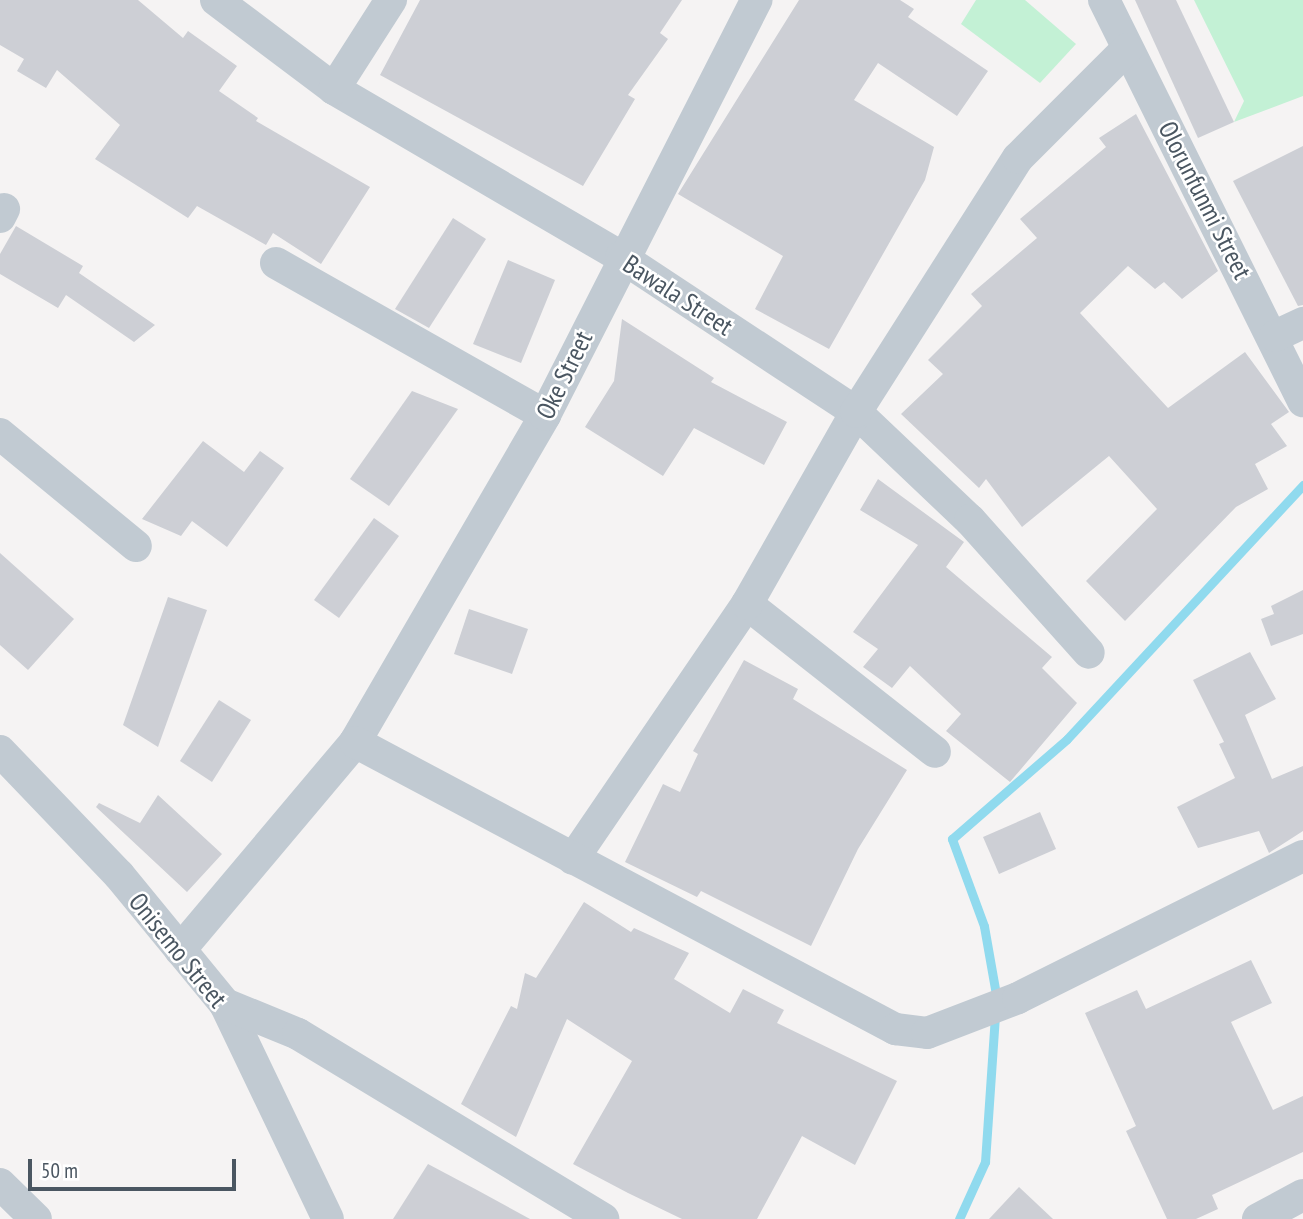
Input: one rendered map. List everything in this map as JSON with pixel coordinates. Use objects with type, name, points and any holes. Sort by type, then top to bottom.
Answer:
[{"type":"street","name":"Bawala Street","points":[[215,0],[334,89],[621,257],[856,412],[970,520],[1089,653]]},
{"type":"street","points":[[334,89],[391,0]]},
{"type":"street","name":"Oke Street","points":[[180,950],[355,742],[545,415],[621,257],[756,0]]},
{"type":"street","name":"Olorunfunmi Street","points":[[1104,0],[1127,49],[1289,330],[1303,401]]},
{"type":"street","points":[[573,859],[747,604],[856,412],[1018,158],[1127,49]]},
{"type":"street","points":[[276,263],[545,415]]},
{"type":"street","points":[[0,434],[136,546]]},
{"type":"street","points":[[747,604],[935,752]]},
{"type":"street","points":[[355,742],[895,1029],[927,1033],[1018,998],[1303,856]]},
{"type":"street","name":"Onisemo Street","points":[[0,751],[119,876],[225,1004],[328,1219]]},
{"type":"street","points":[[225,1004],[298,1034],[603,1219]]},
{"type":"street","points":[[0,1184],[36,1219]]},
{"type":"green space","points":[[976,0],[1025,0],[1076,44],[1040,83],[961,24]]},
{"type":"green space","points":[[1194,0],[1303,0],[1303,96],[1234,122],[1244,101]]},
{"type":"building","points":[[0,0],[138,0],[183,38],[188,31],[237,66],[219,91],[258,118],[256,121],[370,187],[321,264],[273,233],[266,245],[197,206],[188,218],[95,159],[120,125],[57,70],[46,88],[17,71],[24,59],[0,45]]},
{"type":"building","points":[[420,0],[682,0],[660,33],[668,39],[628,95],[635,99],[583,186],[380,75]]},
{"type":"building","points":[[799,0],[900,0],[914,9],[908,17],[988,71],[957,116],[878,63],[854,100],[934,147],[925,180],[829,349],[755,309],[783,256],[678,194]]},
{"type":"building","points":[[1135,0],[1176,0],[1234,122],[1198,138]]},
{"type":"building","points":[[1136,114],[1218,271],[1182,299],[1164,282],[1155,289],[1128,266],[1080,313],[1168,408],[1245,352],[1289,412],[1271,424],[1287,446],[1255,464],[1268,489],[1236,507],[1125,621],[1086,581],[1157,509],[1109,456],[1022,527],[986,479],[979,488],[901,414],[943,374],[928,360],[982,306],[971,294],[1037,238],[1020,219],[1106,147],[1099,138]]},
{"type":"building","points":[[1303,146],[1303,305],[1298,306],[1233,181]]},
{"type":"building","points":[[453,218],[486,239],[429,328],[395,309]]},
{"type":"building","points":[[16,226],[83,266],[79,273],[155,325],[134,342],[66,295],[58,308],[0,274],[0,254]]},
{"type":"building","points":[[508,260],[555,280],[521,363],[473,344]]},
{"type":"building","points":[[622,319],[714,378],[711,382],[787,422],[764,465],[694,428],[663,476],[585,427],[614,381]]},
{"type":"building","points":[[412,391],[458,409],[389,506],[350,479]]},
{"type":"building","points":[[203,441],[244,472],[260,451],[284,468],[227,547],[192,521],[181,536],[142,519]]},
{"type":"building","points":[[878,479],[964,542],[946,567],[1052,657],[1042,668],[1077,703],[1010,782],[946,731],[961,714],[910,666],[892,688],[863,667],[878,649],[853,632],[918,545],[860,510]]},
{"type":"building","points":[[374,518],[399,536],[339,618],[314,600]]},
{"type":"building","points":[[0,553],[74,619],[28,670],[0,645]]},
{"type":"building","points":[[1303,590],[1303,634],[1271,646],[1261,619],[1274,614],[1271,606]]},
{"type":"building","points":[[168,597],[207,610],[158,747],[123,725]]},
{"type":"building","points":[[469,609],[528,629],[512,674],[454,654]]},
{"type":"building","points":[[1250,652],[1276,699],[1245,715],[1272,779],[1303,766],[1303,831],[1269,853],[1259,831],[1198,848],[1177,807],[1235,778],[1219,744],[1224,742],[1193,680]]},
{"type":"building","points":[[744,660],[798,689],[793,699],[907,770],[858,849],[811,946],[701,891],[697,897],[625,862],[663,784],[680,792],[698,754],[693,751]]},
{"type":"building","points":[[219,700],[251,720],[212,782],[180,761]]},
{"type":"building","points":[[158,795],[222,854],[187,892],[96,807],[99,803],[140,823]]},
{"type":"building","points":[[1040,812],[1056,849],[999,874],[983,837]]},
{"type":"building","points":[[584,902],[631,932],[634,928],[689,953],[674,979],[730,1013],[743,989],[784,1010],[777,1023],[897,1081],[855,1165],[802,1136],[757,1219],[682,1219],[628,1193],[573,1164],[632,1061],[567,1019],[516,1137],[461,1104],[511,1006],[517,1009],[525,973],[536,978]]},
{"type":"building","points":[[1251,960],[1272,1003],[1231,1022],[1273,1110],[1303,1096],[1303,1152],[1212,1195],[1218,1209],[1196,1219],[1167,1219],[1126,1131],[1136,1126],[1085,1013],[1137,990],[1146,1009]]},
{"type":"building","points":[[428,1164],[477,1190],[530,1219],[393,1219]]},
{"type":"building","points":[[1019,1187],[1053,1219],[989,1219]]},
{"type":"waterway","points":[[997,1000],[984,926],[952,839],[1067,739],[1303,485]]},
{"type":"waterway","points":[[959,1219],[985,1162],[995,1014]]}]
